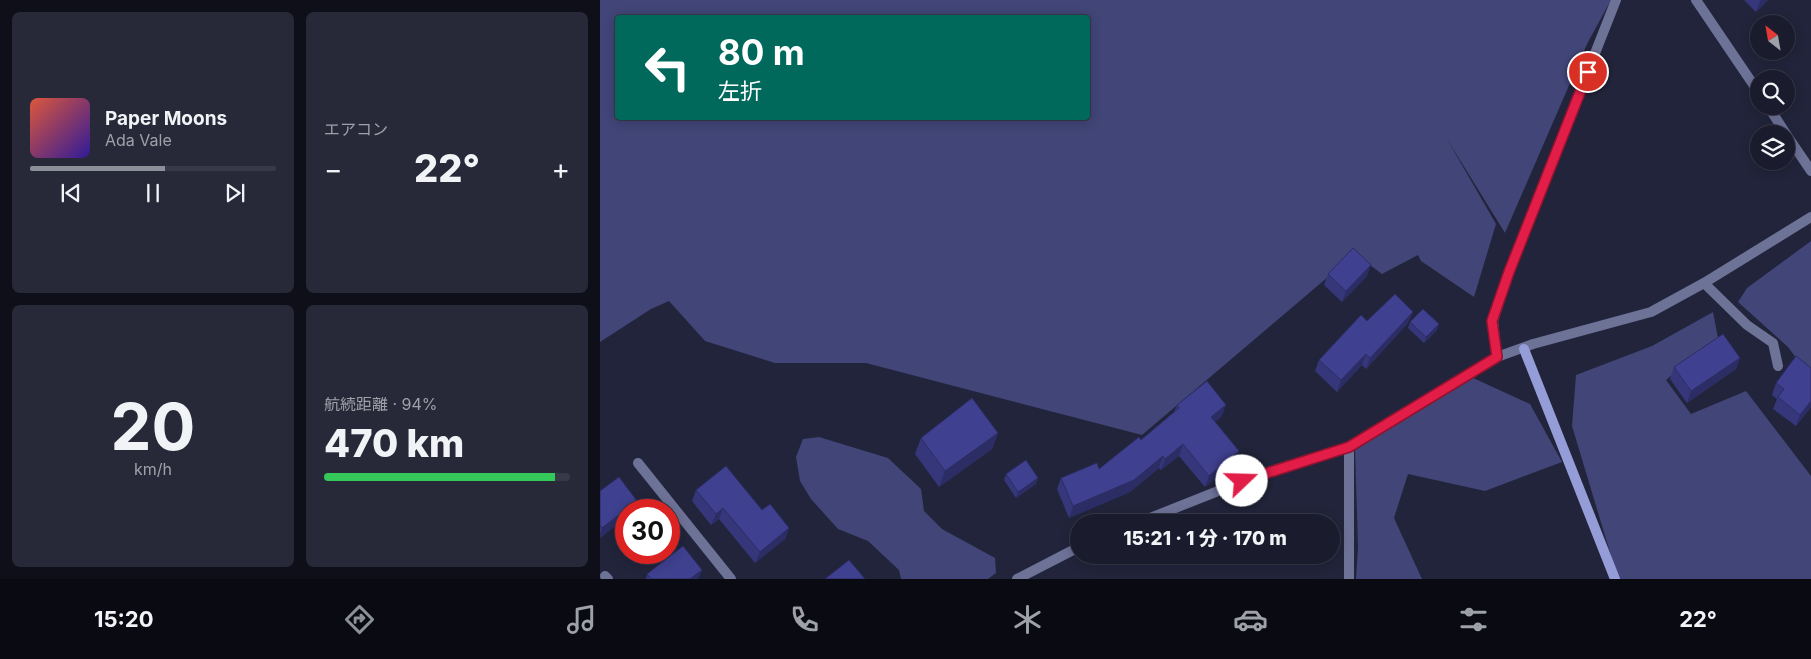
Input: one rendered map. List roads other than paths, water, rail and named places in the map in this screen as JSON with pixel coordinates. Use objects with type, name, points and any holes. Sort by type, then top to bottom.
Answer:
[{"type":"street","points":[[1497,357],[1492,321],[1616,0]]},
{"type":"street","points":[[1696,0],[1750,80]]},
{"type":"street","points":[[1795,147],[1811,171]]},
{"type":"street","points":[[1160,514],[1261,474],[1349,447],[1497,357],[1524,349],[1533,344],[1651,312],[1704,283],[1811,217]]},
{"type":"street","points":[[1704,283],[1747,325],[1773,343],[1778,366]]},
{"type":"street","points":[[1524,349],[1615,579]]},
{"type":"street","points":[[1348,579],[1349,447]]},
{"type":"street","points":[[638,463],[731,579]]},
{"type":"street","points":[[1017,579],[1070,552]]}]
